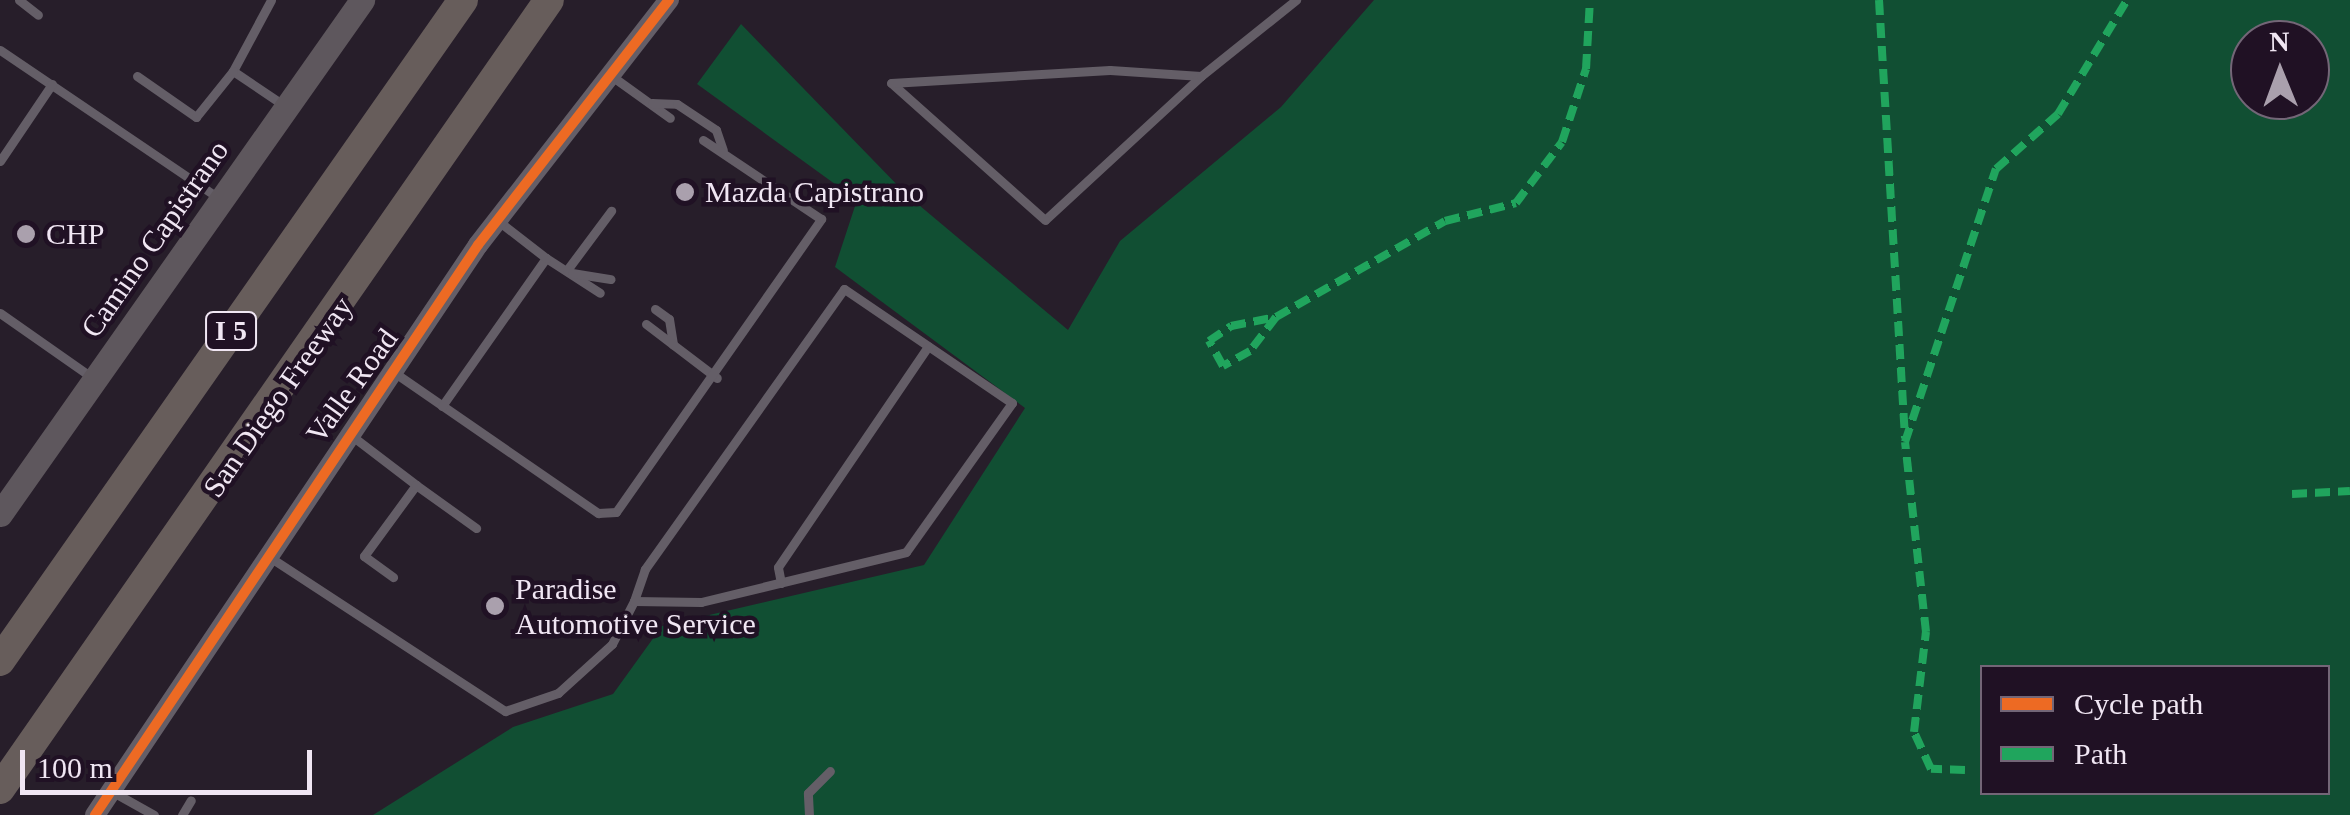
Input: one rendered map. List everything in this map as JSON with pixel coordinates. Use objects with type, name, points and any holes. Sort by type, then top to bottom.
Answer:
[{"type":"highway","name":"I 5","points":[[0,662],[462,0]]},
{"type":"highway","name":"San Diego Freeway","points":[[0,790],[550,0]]},
{"type":"main road","name":"Camino Capistrano","points":[[0,514],[362,0]]},
{"type":"street","name":"Valle Road","points":[[95,815],[265,553],[395,373],[496,219],[613,77],[669,0]]},
{"type":"lane","points":[[19,0],[38,15]]},
{"type":"lane","points":[[137,76],[196,116],[232,71],[272,0]]},
{"type":"lane","points":[[1280,0],[1293,4]]},
{"type":"lane","points":[[1201,76],[1110,70],[890,83],[1045,220],[1201,76],[1293,4]]},
{"type":"lane","points":[[0,50],[222,201]]},
{"type":"lane","points":[[232,71],[286,107]]},
{"type":"lane","points":[[613,77],[670,118]]},
{"type":"lane","points":[[0,161],[52,84]]},
{"type":"lane","points":[[652,103],[677,104],[716,130],[723,150]]},
{"type":"lane","points":[[395,373],[598,513],[616,512],[717,378],[822,218],[703,140]]},
{"type":"lane","points":[[570,272],[611,211]]},
{"type":"lane","points":[[496,219],[600,293]]},
{"type":"lane","points":[[442,406],[546,258]]},
{"type":"lane","points":[[570,272],[611,279]]},
{"type":"lane","points":[[265,553],[505,711],[558,693],[612,644],[645,570],[844,290],[1012,402],[906,552],[701,602],[634,601]]},
{"type":"lane","points":[[655,309],[668,320],[674,345]]},
{"type":"lane","points":[[0,313],[96,380]]},
{"type":"lane","points":[[646,324],[717,378]]},
{"type":"lane","points":[[781,583],[778,567],[928,346]]},
{"type":"lane","points":[[350,434],[476,528]]},
{"type":"lane","points":[[393,578],[364,556],[416,485]]},
{"type":"lane","points":[[809,815],[808,793],[830,771]]},
{"type":"lane","points":[[111,790],[154,815]]},
{"type":"lane","points":[[182,815],[191,800]]},
{"type":"green space","points":[[1374,0],[2350,0],[2350,815],[373,815],[513,727],[613,694],[662,626],[924,565],[1025,408],[835,267],[857,200],[697,84],[741,24],[907,195],[1068,330],[1120,241],[1281,107]]},
{"type":"marked path","points":[[1276,317],[1250,351],[1223,366],[1209,341],[1231,326],[1276,317],[1445,221],[1516,203],[1562,142],[1586,69],[1590,0]]},
{"type":"marked path","points":[[1879,0],[1905,438]]},
{"type":"marked path","points":[[1965,770],[1931,769],[1914,732],[1926,632],[1905,442],[1996,169],[2058,114],[2127,0]]},
{"type":"marked path","points":[[2292,494],[2350,491]]},
{"type":"cycle path","points":[[95,815],[478,245],[669,0]]},
{"type":"place","name":"Mazda Capistrano","points":[[685,192]]},
{"type":"place","name":"CHP","points":[[26,234]]},
{"type":"place","name":"Paradise Automotive Service","points":[[495,606]]}]
